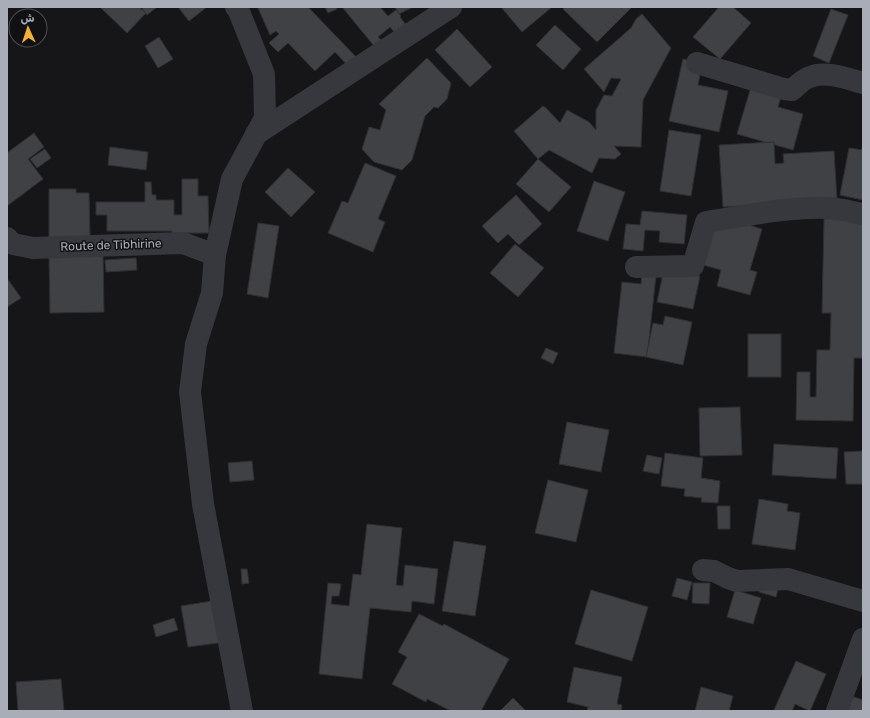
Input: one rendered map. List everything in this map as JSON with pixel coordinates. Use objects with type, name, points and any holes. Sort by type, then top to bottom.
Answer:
[{"type":"street","points":[[256,134],[451,7]]},
{"type":"street","points":[[238,8],[264,74],[265,118],[232,179],[215,255],[212,293],[196,344],[190,392],[203,504],[242,711]]},
{"type":"street","points":[[697,63],[784,89],[792,90],[800,82],[811,76],[822,74],[863,83]]},
{"type":"street","points":[[636,267],[693,266],[706,222],[805,208],[830,208],[863,214]]},
{"type":"street","name":"Route de Tibhirine","points":[[7,238],[13,244],[33,248],[183,243],[215,255]]},
{"type":"street","points":[[703,570],[714,571],[737,581],[788,579],[863,601]]},
{"type":"street","points":[[837,711],[863,639]]},
{"type":"building","points":[[139,7],[146,13],[127,33],[101,8]]},
{"type":"building","points":[[141,7],[157,7],[147,15]]},
{"type":"building","points":[[178,7],[207,7],[189,21]]},
{"type":"building","points":[[308,7],[360,61],[351,69],[335,52],[315,71],[288,43],[278,52],[269,43],[279,34],[276,31],[270,35],[258,8]]},
{"type":"building","points":[[325,7],[336,7],[337,9],[328,13]]},
{"type":"building","points":[[342,7],[380,7],[388,16],[396,10],[415,37],[405,45],[390,27],[378,37],[382,41],[375,47]]},
{"type":"building","points":[[395,7],[413,7],[399,14]]},
{"type":"building","points":[[501,7],[552,7],[522,32]]},
{"type":"building","points":[[565,7],[632,7],[597,42],[563,9]]},
{"type":"building","points":[[719,7],[733,7],[751,23],[720,59],[693,37]]},
{"type":"building","points":[[831,9],[848,15],[829,63],[813,56]]},
{"type":"building","points":[[642,14],[671,48],[643,100],[641,147],[614,146],[621,154],[615,159],[599,158],[592,173],[549,150],[538,159],[514,131],[543,106],[560,123],[567,110],[589,122],[596,130],[596,110],[604,95],[612,96],[621,79],[611,78],[604,92],[584,69],[631,28],[636,19]]},
{"type":"building","points":[[555,25],[581,49],[563,70],[536,45]]},
{"type":"building","points":[[457,29],[492,67],[470,87],[435,50]]},
{"type":"building","points":[[159,37],[173,59],[158,68],[145,46]]},
{"type":"building","points":[[427,58],[451,83],[447,99],[438,108],[434,107],[425,116],[412,160],[402,170],[374,162],[362,149],[369,127],[380,130],[386,110],[379,104]]},
{"type":"building","points":[[683,59],[702,64],[698,85],[728,91],[719,132],[669,121]]},
{"type":"building","points":[[753,80],[783,89],[778,107],[803,114],[793,150],[737,134]]},
{"type":"building","points":[[669,130],[701,135],[691,196],[660,191]]},
{"type":"building","points":[[34,133],[44,147],[28,159],[43,179],[7,206],[7,153]]},
{"type":"building","points":[[774,142],[775,164],[784,163],[783,154],[834,151],[837,200],[723,207],[719,145]]},
{"type":"building","points":[[110,147],[148,152],[146,170],[108,165]]},
{"type":"building","points":[[849,148],[863,150],[863,200],[840,195]]},
{"type":"building","points":[[45,149],[51,158],[37,168],[30,159]]},
{"type":"building","points":[[538,159],[571,187],[549,212],[516,184]]},
{"type":"building","points":[[365,163],[396,176],[378,219],[385,222],[373,252],[328,233],[342,201],[348,203]]},
{"type":"building","points":[[288,168],[315,192],[291,217],[265,192]]},
{"type":"building","points":[[182,179],[198,179],[198,196],[208,196],[209,233],[172,233],[172,231],[107,231],[107,215],[96,215],[96,202],[145,202],[145,182],[151,182],[152,195],[156,195],[156,200],[174,200],[174,215],[182,215]]},
{"type":"building","points":[[594,181],[625,192],[608,241],[577,231]]},
{"type":"building","points":[[49,189],[76,189],[76,193],[89,193],[90,237],[49,238]]},
{"type":"building","points":[[516,195],[542,224],[519,245],[508,234],[498,243],[482,226]]},
{"type":"building","points":[[642,211],[687,215],[684,244],[659,242],[660,231],[645,230],[643,251],[623,249],[626,224],[640,225]]},
{"type":"building","points":[[714,215],[762,229],[750,270],[757,272],[750,295],[717,286],[721,270],[700,264]]},
{"type":"building","points":[[863,217],[863,358],[854,358],[853,421],[796,420],[797,372],[810,372],[810,397],[816,397],[817,350],[830,350],[831,313],[822,313],[824,219]]},
{"type":"building","points":[[258,223],[279,226],[268,298],[247,294]]},
{"type":"building","points":[[515,244],[544,268],[518,297],[490,273]]},
{"type":"building","points":[[103,250],[104,312],[50,313],[49,257]]},
{"type":"building","points":[[136,258],[137,270],[106,272],[105,260]]},
{"type":"building","points":[[664,269],[700,276],[693,309],[657,302]]},
{"type":"building","points":[[642,274],[656,276],[647,357],[614,353],[622,282],[641,284]]},
{"type":"building","points":[[7,278],[21,298],[7,307]]},
{"type":"building","points":[[665,316],[692,322],[683,365],[646,357],[653,323],[663,325]]},
{"type":"building","points":[[748,334],[781,334],[781,377],[748,377]]},
{"type":"building","points":[[546,348],[558,353],[553,364],[541,358]]},
{"type":"building","points":[[740,407],[742,455],[700,456],[699,408]]},
{"type":"building","points":[[567,422],[609,430],[601,472],[559,464]]},
{"type":"building","points":[[774,444],[838,448],[836,479],[772,475]]},
{"type":"building","points":[[863,451],[863,484],[846,484],[844,452]]},
{"type":"building","points":[[665,453],[703,458],[701,478],[720,481],[718,503],[701,502],[702,498],[684,496],[685,489],[661,486]]},
{"type":"building","points":[[647,455],[662,458],[659,474],[643,471]]},
{"type":"building","points":[[252,461],[254,480],[230,482],[228,463]]},
{"type":"building","points":[[548,480],[588,490],[576,542],[535,533]]},
{"type":"building","points":[[759,499],[788,504],[787,511],[800,513],[795,550],[752,544]]},
{"type":"building","points":[[717,506],[730,506],[730,529],[718,529]]},
{"type":"building","points":[[367,524],[402,528],[396,585],[403,586],[405,565],[438,569],[434,604],[412,601],[411,612],[370,608],[362,679],[319,674],[328,583],[341,584],[339,596],[332,596],[331,604],[349,606],[353,574],[361,575]]},
{"type":"building","points":[[454,541],[486,546],[475,616],[442,611]]},
{"type":"building","points":[[241,569],[247,569],[249,583],[242,584]]},
{"type":"building","points":[[765,572],[781,577],[776,597],[759,592]]},
{"type":"building","points":[[677,578],[692,582],[687,600],[672,596]]},
{"type":"building","points":[[693,583],[710,583],[709,604],[692,603]]},
{"type":"building","points":[[591,590],[648,607],[632,661],[575,644]]},
{"type":"building","points":[[735,590],[761,598],[753,624],[727,617]]},
{"type":"building","points":[[218,600],[225,642],[188,647],[181,606]]},
{"type":"building","points":[[419,614],[443,626],[444,624],[509,659],[481,711],[451,711],[427,699],[426,702],[392,684],[407,657],[398,652]]},
{"type":"building","points":[[174,618],[178,630],[156,637],[153,625]]},
{"type":"building","points":[[796,661],[826,674],[810,711],[795,704],[792,711],[776,711],[774,710]]},
{"type":"building","points":[[574,667],[622,677],[617,704],[622,705],[621,711],[587,711],[588,707],[567,702]]},
{"type":"building","points":[[61,679],[64,711],[18,711],[16,682]]},
{"type":"building","points":[[701,687],[733,696],[729,711],[695,711]]},
{"type":"building","points":[[851,696],[863,700],[863,711],[846,711]]},
{"type":"building","points":[[513,698],[526,711],[500,711]]}]
